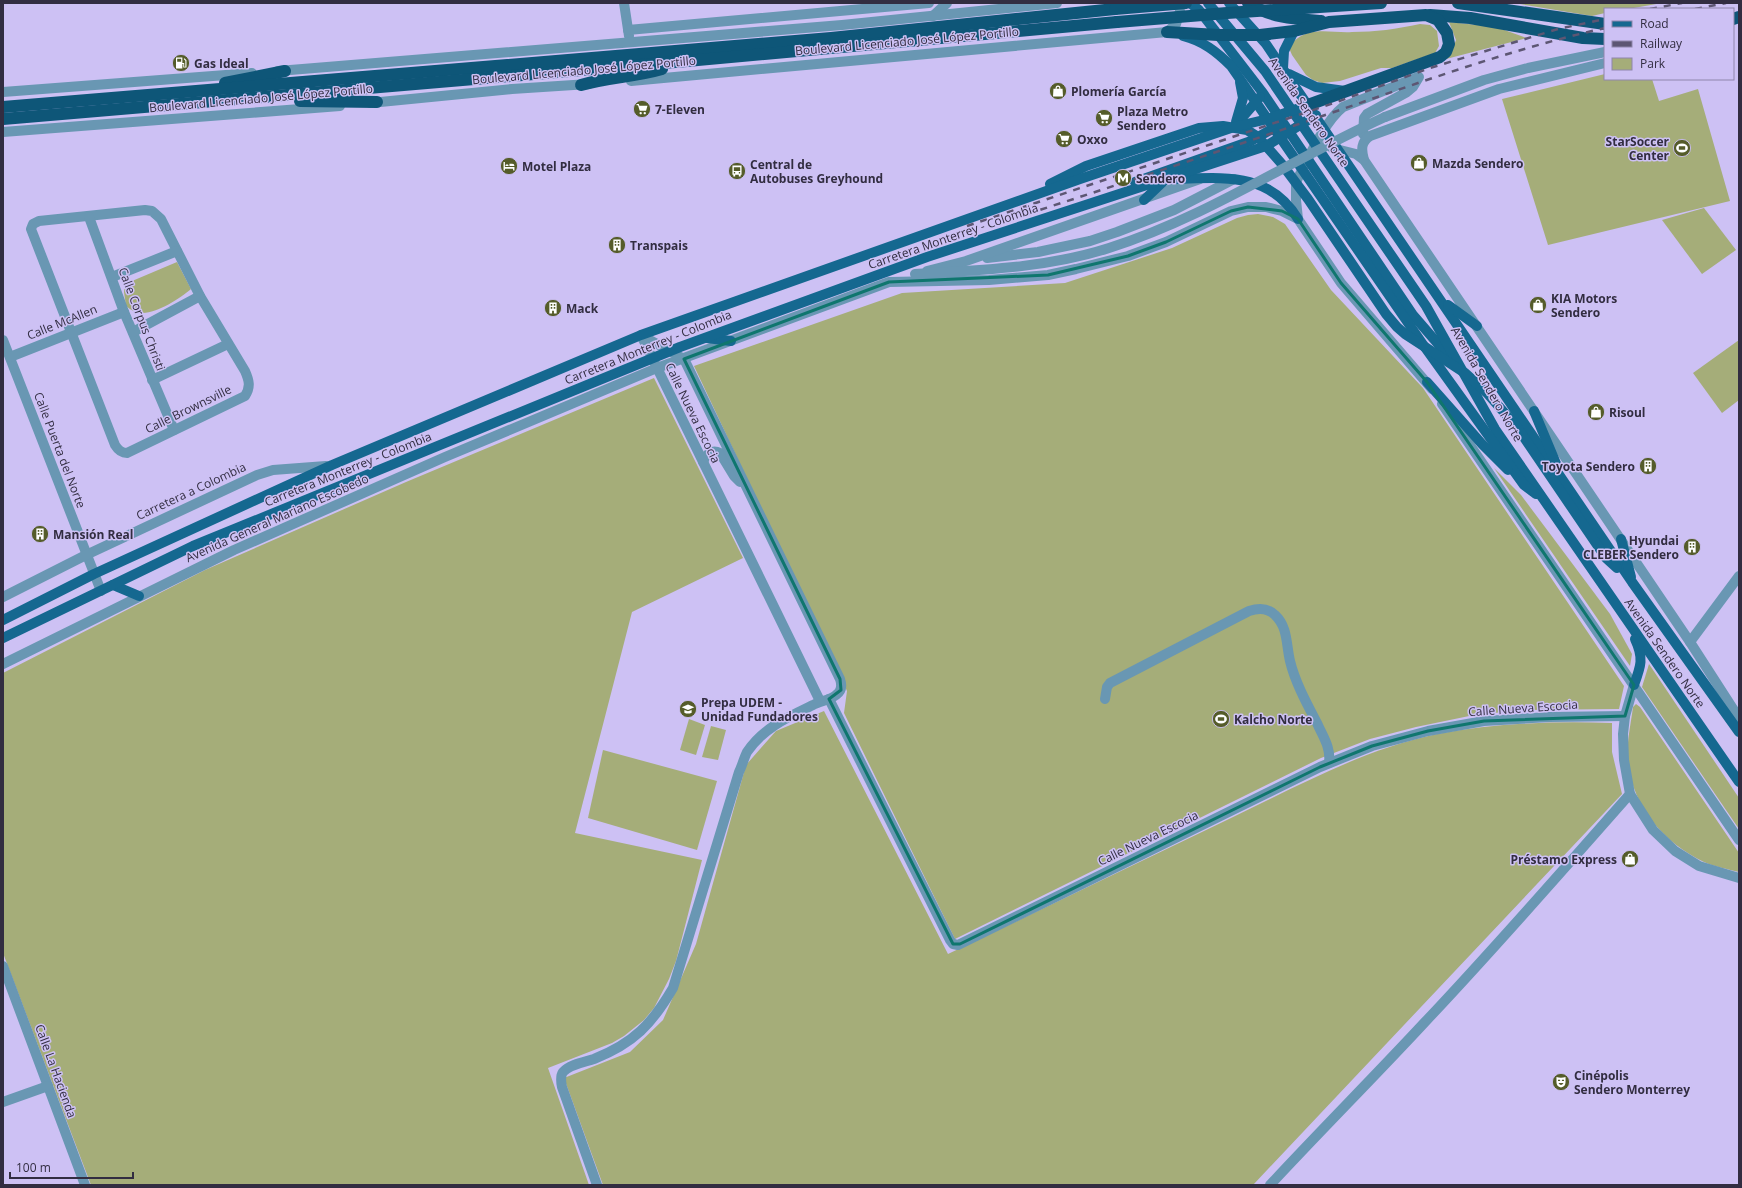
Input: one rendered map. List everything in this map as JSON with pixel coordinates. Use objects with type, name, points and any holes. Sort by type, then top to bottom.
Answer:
[{"type":"highway","points":[[922,35],[1115,9],[1186,3]]},
{"type":"highway","points":[[1248,3],[1271,14],[1288,18],[1329,22],[1426,15],[1457,16],[1582,38],[1604,39]]},
{"type":"highway","points":[[1287,3],[1293,14],[1301,19]]},
{"type":"highway","points":[[922,35],[1381,3]]},
{"type":"highway","points":[[1458,3],[1604,24]]},
{"type":"highway","points":[[1308,104],[1437,59],[1443,55],[1449,44],[1447,32],[1438,20],[1426,15]]},
{"type":"highway","points":[[1167,32],[1236,36],[1260,35],[1294,31],[1329,22]]},
{"type":"highway","name":"Boulevard Licenciado José López Portillo","points":[[3,119],[687,61],[922,35]]},
{"type":"highway","name":"Boulevard Licenciado José López Portillo","points":[[3,107],[922,35]]},
{"type":"highway","points":[[581,85],[657,71],[687,61]]},
{"type":"highway","points":[[198,92],[250,77],[285,71]]},
{"type":"highway","points":[[258,98],[280,101],[377,102]]},
{"type":"highway","points":[[3,99],[44,103]]},
{"type":"main road","points":[[1190,3],[1198,10],[1263,93],[1303,168],[1424,346],[1524,485]]},
{"type":"main road","name":"Avenida Sendero Norte","points":[[1208,3],[1265,71],[1302,124],[1426,306],[1495,429],[1739,782]]},
{"type":"main road","name":"Avenida Sendero Norte","points":[[1228,3],[1260,35],[1285,70],[1632,583],[1739,732]]},
{"type":"main road","points":[[1294,31],[1284,50],[1285,70],[1302,81],[1316,87],[1347,91]]},
{"type":"main road","points":[[1167,32],[1196,40],[1208,46],[1231,66],[1268,118],[1279,122]]},
{"type":"main road","points":[[1231,66],[1241,85],[1243,98],[1239,115],[1234,127]]},
{"type":"main road","points":[[1234,127],[1257,102],[1263,93],[1265,71]]},
{"type":"main road","points":[[1105,199],[1125,186],[1251,141],[1279,122],[1292,110],[1308,104]]},
{"type":"main road","name":"Carretera Monterrey - Colombia","points":[[3,638],[193,546],[652,358],[920,260],[1266,146],[1316,115]]},
{"type":"main road","name":"Carretera Monterrey - Colombia","points":[[3,620],[94,574],[332,465],[640,335],[840,263],[1234,127],[1268,118]]},
{"type":"main road","points":[[1234,127],[1247,130],[1258,137],[1266,146],[1296,183],[1386,314],[1405,334],[1461,370],[1487,392],[1517,427],[1606,558],[1632,583]]},
{"type":"main road","points":[[1285,134],[1308,159],[1413,315],[1461,370]]},
{"type":"main road","points":[[1144,200],[1166,179],[1234,178],[1258,183],[1273,192],[1287,204],[1298,219]]},
{"type":"main road","points":[[1441,300],[1477,326]]},
{"type":"main road","points":[[705,338],[731,342]]},
{"type":"main road","points":[[1427,382],[1487,449],[1524,485],[1544,500]]},
{"type":"main road","points":[[1534,411],[1563,482]]},
{"type":"main road","points":[[1620,539],[1632,583]]},
{"type":"main road","points":[[113,586],[139,596]]},
{"type":"main road","points":[[1615,603],[1635,640],[1641,656],[1640,669],[1634,685]]},
{"type":"street","points":[[624,3],[630,42]]},
{"type":"street","points":[[628,30],[763,17],[804,8],[871,8],[930,3]]},
{"type":"street","points":[[932,16],[947,3]]},
{"type":"street","name":"Boulevard Licenciado José López Portillo","points":[[3,92],[285,71],[764,32],[932,16],[1008,6],[1057,3]]},
{"type":"street","points":[[1167,32],[1179,19],[1180,12],[1177,3]]},
{"type":"street","points":[[871,8],[871,22]]},
{"type":"street","points":[[763,17],[764,32]]},
{"type":"street","name":"Boulevard Licenciado José López Portillo","points":[[3,132],[377,102],[512,89],[581,85],[1167,32]]},
{"type":"street","points":[[915,274],[1008,268],[1083,256],[1108,249],[1142,237],[1199,212],[1357,129],[1385,116],[1484,80],[1528,68],[1604,52]]},
{"type":"street","points":[[1364,160],[1362,151],[1365,140],[1363,127],[1364,118],[1367,114],[1407,92],[1413,87],[1425,63]]},
{"type":"street","points":[[1365,140],[1370,136],[1408,121],[1499,89],[1604,63]]},
{"type":"street","points":[[1418,77],[1344,107],[1335,114],[1308,159],[1296,183],[1298,219],[1341,283],[1427,382],[1739,840]]},
{"type":"street","points":[[1316,145],[1359,155],[1364,160],[1690,642],[1739,718]]},
{"type":"street","points":[[966,261],[1038,252],[1097,239],[1174,210],[1234,178]]},
{"type":"street","points":[[889,282],[966,261],[1202,179]]},
{"type":"street","name":"Avenida General Mariano Escobedo","points":[[3,664],[234,550],[445,457],[657,368],[731,342],[889,282],[988,280],[1048,275],[1128,256],[1166,242],[1231,211],[1248,207],[1266,207],[1282,211],[1298,219]]},
{"type":"street","name":"Calle Brownsville","points":[[144,210],[152,211],[161,219],[177,251],[200,296],[249,379],[249,390],[245,396],[127,453],[123,453],[118,450],[71,333],[31,226],[39,220],[144,210]]},
{"type":"street","name":"Calle Corpus Christi","points":[[89,216],[124,312],[174,430]]},
{"type":"street","points":[[112,277],[177,251]]},
{"type":"street","points":[[133,332],[200,296]]},
{"type":"street","name":"Calle McAllen","points":[[10,357],[124,312]]},
{"type":"street","name":"Calle Nueva Escocia","points":[[640,335],[684,358],[840,679],[841,687],[837,695],[825,700]]},
{"type":"street","name":"Calle Nueva Escocia","points":[[640,335],[703,462],[825,700],[950,940],[955,945],[967,941],[1329,764],[1379,744],[1428,731],[1484,721],[1549,717],[1625,716]]},
{"type":"street","name":"Calle Puerta del Norte","points":[[3,340],[101,591]]},
{"type":"street","points":[[152,380],[228,344]]},
{"type":"street","points":[[703,462],[708,453],[716,451],[720,453],[734,476],[747,488]]},
{"type":"street","name":"Carretera a Colombia","points":[[3,597],[86,555],[257,475],[273,470],[316,468],[332,465]]},
{"type":"street","points":[[1690,642],[1739,576]]},
{"type":"street","points":[[1105,699],[1107,687],[1110,683],[1249,611],[1255,609],[1267,610],[1274,614],[1281,622],[1288,643],[1290,660],[1296,677],[1330,750],[1329,764]]},
{"type":"street","points":[[1634,685],[1625,716],[1624,760],[1630,794],[1653,830],[1675,851],[1699,866],[1739,878]]},
{"type":"street","points":[[597,1185],[562,1087],[562,1076],[564,1072],[572,1066],[613,1050],[628,1042],[642,1031],[661,1008],[673,988],[747,753],[759,738],[776,722],[825,700]]},
{"type":"street","points":[[1270,1185],[1333,1117],[1425,1022],[1630,794]]},
{"type":"street","name":"Calle La Hacienda","points":[[3,966],[84,1185]]},
{"type":"street","points":[[3,1102],[48,1086]]},
{"type":"highlighted area","points":[[1248,207],[1282,211],[1298,219],[1341,283],[1427,382],[1634,685],[1625,716],[1484,721],[1428,731],[1372,746],[1320,767],[960,944],[953,944],[829,699],[841,690],[840,679],[684,359],[889,282],[1048,275],[1128,256],[1166,242],[1231,211]]},
{"type":"green space","points":[[1514,3],[1662,3],[1634,8],[1604,8],[1604,13],[1592,16]]},
{"type":"green space","points":[[1449,22],[1496,27],[1527,38],[1446,59],[1452,51],[1456,40]]},
{"type":"green space","points":[[1420,24],[1430,25],[1437,31],[1439,46],[1435,53],[1392,68],[1381,68],[1340,81],[1322,83],[1313,80],[1306,75],[1289,48],[1299,37],[1313,32],[1369,31],[1394,29]]},
{"type":"green space","points":[[1604,74],[1604,80],[1652,80],[1659,101],[1698,89],[1730,201],[1548,245],[1502,99]]},
{"type":"green space","points":[[1704,208],[1736,250],[1702,274],[1662,220]]},
{"type":"green space","points":[[1258,214],[1273,217],[1285,224],[1331,290],[1423,388],[1624,686],[1619,709],[1524,710],[1474,715],[1416,727],[1370,739],[1321,758],[955,939],[844,713],[847,691],[694,366],[902,293],[1065,283],[1172,248],[1237,218]]},
{"type":"green space","points":[[177,262],[191,289],[181,297],[155,311],[141,313],[136,312],[126,306],[124,292],[125,284]]},
{"type":"green space","points":[[1739,340],[1739,400],[1722,413],[1693,373]]},
{"type":"green space","points":[[654,378],[743,558],[632,612],[575,833],[702,860],[676,961],[669,979],[654,1008],[644,1020],[624,1036],[612,1043],[548,1068],[589,1185],[91,1185],[3,953],[3,673],[205,570],[406,482]]},
{"type":"green space","points":[[1494,468],[1521,495],[1610,614],[1632,654],[1630,666]]},
{"type":"green space","points":[[1649,664],[1739,798],[1739,829],[1642,687]]},
{"type":"green space","points":[[1636,704],[1640,707],[1739,853],[1739,872],[1708,864],[1689,854],[1663,834],[1643,808],[1636,793],[1628,761],[1628,741],[1633,707]]},
{"type":"green space","points":[[824,711],[948,954],[1331,770],[1383,749],[1437,734],[1503,725],[1568,722],[1612,723],[1612,752],[1622,794],[1253,1185],[603,1185],[564,1078],[630,1052],[663,1020],[696,944],[746,765],[776,731]]},
{"type":"green space","points":[[689,719],[705,725],[696,755],[680,750]]},
{"type":"green space","points":[[711,726],[726,730],[718,760],[702,757]]},
{"type":"green space","points":[[603,750],[717,781],[697,850],[588,818]]},
{"type":"railway","points":[[1655,8],[1682,3]]},
{"type":"railway","points":[[1700,8],[1726,3]]},
{"type":"railway","points":[[967,226],[1334,103],[1430,68],[1558,29],[1604,19]]},
{"type":"railway","points":[[1027,214],[1219,151],[1468,66],[1570,36],[1604,28]]},
{"type":"place","name":"Gas Ideal","points":[[181,63]]},
{"type":"place","name":"Plomería García","points":[[1058,91]]},
{"type":"place","name":"7-Eleven","points":[[642,109]]},
{"type":"place","name":"Plaza Metro Sendero","points":[[1104,118]]},
{"type":"place","name":"Oxxo","points":[[1064,139]]},
{"type":"place","name":"StarSoccer Center","points":[[1682,148]]},
{"type":"place","name":"Mazda Sendero","points":[[1419,163]]},
{"type":"place","name":"Motel Plaza","points":[[509,166]]},
{"type":"place","name":"Central de Autobuses Greyhound","points":[[737,171]]},
{"type":"place","name":"Sendero","points":[[1123,178]]},
{"type":"place","name":"Transpais","points":[[617,245]]},
{"type":"place","name":"KIA Motors Sendero","points":[[1538,305]]},
{"type":"place","name":"Mack","points":[[553,308]]},
{"type":"place","name":"Risoul","points":[[1596,412]]},
{"type":"place","name":"Toyota Sendero","points":[[1648,466]]},
{"type":"place","name":"Mansión Real","points":[[40,534]]},
{"type":"place","name":"Hyundai CLEBER Sendero","points":[[1692,547]]},
{"type":"place","name":"Prepa UDEM - Unidad Fundadores","points":[[688,709]]},
{"type":"place","name":"Kalcho Norte","points":[[1221,719]]},
{"type":"place","name":"Préstamo Express","points":[[1630,859]]},
{"type":"place","name":"Cinépolis Sendero Monterrey","points":[[1561,1082]]}]
